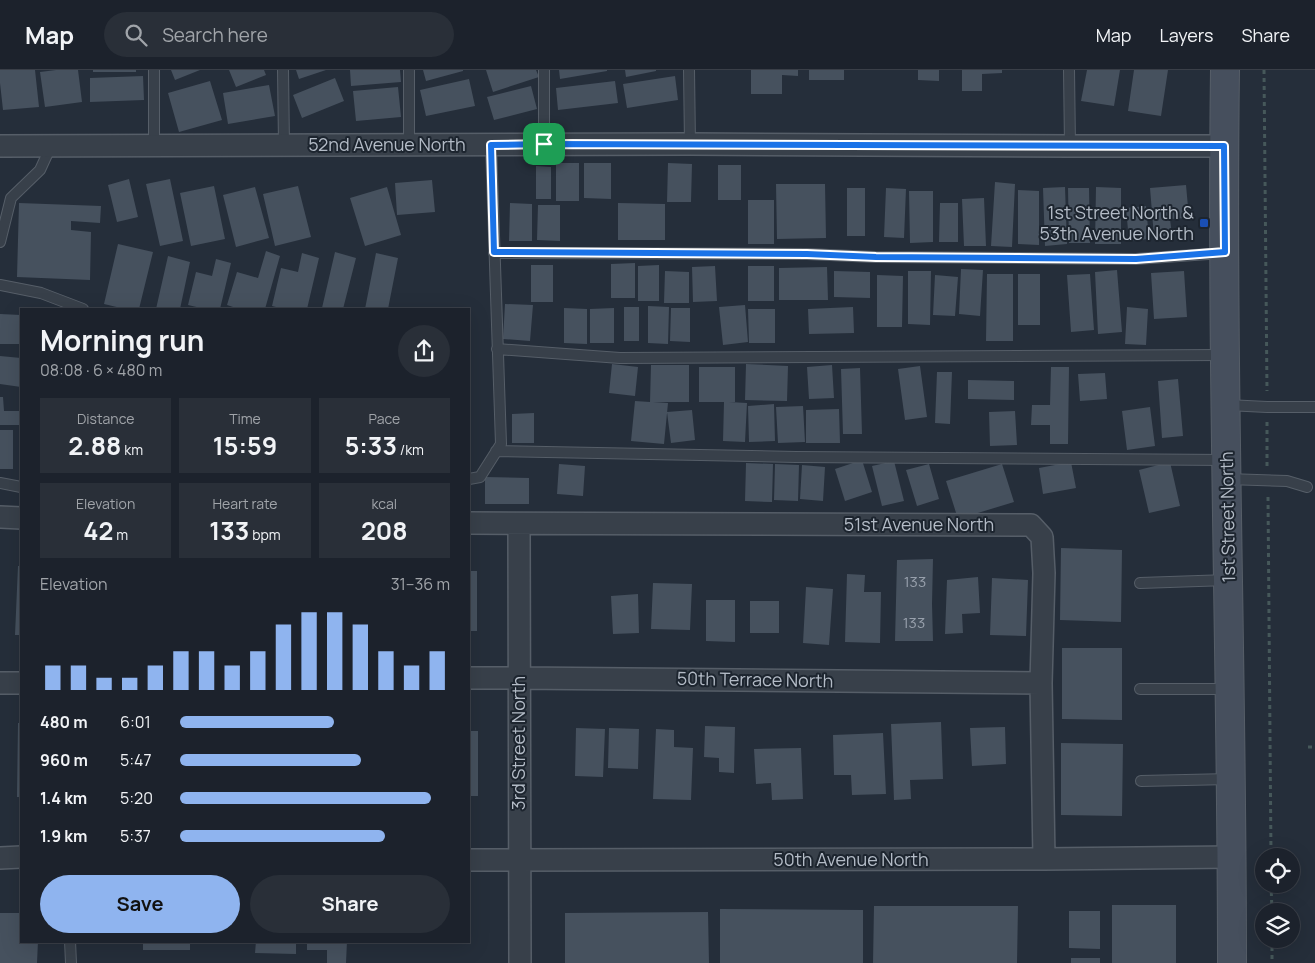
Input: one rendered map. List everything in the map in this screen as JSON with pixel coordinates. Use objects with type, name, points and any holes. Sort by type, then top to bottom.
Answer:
[{"type":"street","name":"1st Street North","points":[[1225,70],[1226,405],[1232,963]]},
{"type":"street","name":"52nd Avenue North","points":[[0,146],[690,144],[1224,146]]},
{"type":"street","points":[[0,517],[20,518]]},
{"type":"street","name":"51st Avenue North","points":[[470,523],[1031,526],[1042,537],[1044,573],[1041,683],[1044,859]]},
{"type":"street","name":"3rd Street North","points":[[519,524],[520,963]]},
{"type":"street","name":"50th Terrace North","points":[[470,678],[1041,683]]},
{"type":"street","points":[[0,683],[20,683]]},
{"type":"street","points":[[0,858],[20,857]]},
{"type":"street","name":"50th Avenue North","points":[[470,860],[1232,857]]},
{"type":"lane","points":[[154,70],[154,146]]},
{"type":"lane","points":[[283,70],[284,145]]},
{"type":"lane","points":[[409,70],[409,145]]},
{"type":"lane","points":[[544,70],[544,144]]},
{"type":"lane","points":[[689,70],[690,144]]},
{"type":"lane","points":[[1069,70],[1070,146]]},
{"type":"lane","points":[[470,479],[480,477],[501,444],[491,145]]},
{"type":"lane","points":[[0,242],[11,198],[40,170],[51,146]]},
{"type":"lane","points":[[0,194],[11,198]]},
{"type":"lane","points":[[494,252],[1136,259],[1225,252]]},
{"type":"lane","points":[[0,285],[41,293],[79,308]]},
{"type":"lane","points":[[497,349],[620,358],[1226,355]]},
{"type":"lane","points":[[1226,405],[1315,407]]},
{"type":"lane","points":[[496,451],[796,457],[1113,460],[1227,470],[1287,481],[1307,487]]},
{"type":"lane","points":[[0,484],[20,487]]},
{"type":"lane","points":[[1140,583],[1229,580]]},
{"type":"lane","points":[[1140,689],[1230,689]]},
{"type":"lane","points":[[1141,781],[1231,779]]},
{"type":"lane","points":[[70,943],[71,963]]},
{"type":"path","points":[[1308,747],[1315,747]]},
{"type":"path","points":[[1272,948],[1272,963]]},
{"type":"building","points":[[0,70],[35,70],[39,107],[3,110]]},
{"type":"building","points":[[78,70],[82,102],[45,107],[40,72]]},
{"type":"building","points":[[93,70],[136,70],[136,72],[93,72]]},
{"type":"building","points":[[171,70],[200,70],[175,80]]},
{"type":"building","points":[[229,70],[264,70],[266,75],[236,87]]},
{"type":"building","points":[[296,70],[326,70],[299,79]]},
{"type":"building","points":[[350,70],[400,70],[401,82],[351,86]]},
{"type":"building","points":[[423,70],[463,70],[463,71],[426,81]]},
{"type":"building","points":[[486,70],[536,70],[539,77],[493,92]]},
{"type":"building","points":[[559,70],[607,70],[607,71],[560,79]]},
{"type":"building","points":[[625,70],[656,70],[656,71],[626,77]]},
{"type":"building","points":[[751,70],[798,70],[798,76],[782,75],[782,94],[751,94]]},
{"type":"building","points":[[809,70],[844,70],[844,80],[809,80]]},
{"type":"building","points":[[918,70],[939,70],[939,81],[918,80]]},
{"type":"building","points":[[962,70],[1002,70],[1002,73],[982,74],[982,91],[962,91]]},
{"type":"building","points":[[1087,70],[1120,70],[1114,106],[1081,101]]},
{"type":"building","points":[[1134,70],[1168,70],[1161,116],[1128,111]]},
{"type":"building","points":[[143,76],[144,100],[90,102],[90,78]]},
{"type":"building","points":[[675,76],[678,100],[627,108],[623,84]]},
{"type":"building","points":[[335,78],[344,101],[302,118],[293,95]]},
{"type":"building","points":[[469,79],[475,106],[426,116],[420,90]]},
{"type":"building","points":[[210,81],[222,120],[179,132],[168,93]]},
{"type":"building","points":[[615,81],[618,103],[558,110],[556,88]]},
{"type":"building","points":[[269,85],[275,116],[228,124],[223,93]]},
{"type":"building","points":[[531,86],[537,109],[494,120],[487,97]]},
{"type":"building","points":[[398,87],[401,117],[356,121],[353,91]]},
{"type":"building","points":[[556,163],[579,163],[579,201],[556,201]]},
{"type":"building","points":[[584,163],[611,163],[611,199],[584,198]]},
{"type":"building","points":[[668,163],[692,164],[691,202],[667,202]]},
{"type":"building","points":[[718,165],[741,165],[741,200],[718,200]]},
{"type":"building","points":[[536,166],[551,167],[551,199],[536,199]]},
{"type":"building","points":[[129,179],[138,217],[117,222],[108,185]]},
{"type":"building","points":[[170,179],[183,241],[160,246],[146,184]]},
{"type":"building","points":[[432,180],[435,212],[397,215],[395,183]]},
{"type":"building","points":[[995,182],[1015,184],[1012,247],[991,246]]},
{"type":"building","points":[[776,184],[825,184],[826,238],[777,239]]},
{"type":"building","points":[[1186,185],[1189,218],[1170,219],[1172,235],[1154,237],[1150,188]]},
{"type":"building","points":[[214,186],[225,239],[191,246],[180,193]]},
{"type":"building","points":[[298,186],[311,237],[275,246],[263,194]]},
{"type":"building","points":[[255,187],[269,238],[236,247],[223,195]]},
{"type":"building","points":[[387,187],[401,235],[365,246],[350,198]]},
{"type":"building","points":[[1065,187],[1067,244],[1045,246],[1043,188]]},
{"type":"building","points":[[1096,187],[1121,188],[1121,244],[1095,244]]},
{"type":"building","points":[[847,188],[865,188],[865,236],[847,236]]},
{"type":"building","points":[[886,188],[906,189],[904,238],[884,237]]},
{"type":"building","points":[[1068,188],[1089,188],[1090,243],[1069,243]]},
{"type":"building","points":[[1018,190],[1039,191],[1039,245],[1018,244]]},
{"type":"building","points":[[909,191],[933,191],[933,242],[910,243]]},
{"type":"building","points":[[984,198],[986,246],[964,246],[962,199]]},
{"type":"building","points":[[748,200],[774,200],[774,244],[748,244]]},
{"type":"building","points":[[19,203],[101,206],[100,223],[71,221],[71,230],[91,232],[90,280],[17,277]]},
{"type":"building","points":[[510,203],[532,204],[532,241],[509,241]]},
{"type":"building","points":[[618,203],[665,204],[665,240],[618,240]]},
{"type":"building","points":[[940,203],[958,203],[958,242],[939,242]]},
{"type":"building","points":[[538,205],[560,205],[560,241],[537,240]]},
{"type":"building","points":[[1146,206],[1149,239],[1129,241],[1126,208]]},
{"type":"building","points":[[118,244],[153,252],[139,308],[121,308],[104,304]]},
{"type":"building","points":[[266,251],[280,256],[265,308],[236,308],[227,305],[237,272],[258,278]]},
{"type":"building","points":[[335,252],[356,258],[343,308],[322,308]]},
{"type":"building","points":[[302,253],[319,258],[307,308],[280,308],[272,306],[281,268],[298,272]]},
{"type":"building","points":[[376,253],[398,258],[388,308],[365,308]]},
{"type":"building","points":[[168,256],[190,262],[180,308],[156,308]]},
{"type":"building","points":[[216,259],[231,263],[220,308],[201,308],[188,305],[196,272],[212,276]]},
{"type":"building","points":[[635,263],[635,298],[611,298],[611,264]]},
{"type":"building","points":[[531,265],[553,265],[553,302],[531,302]]},
{"type":"building","points":[[659,265],[659,301],[638,301],[638,266]]},
{"type":"building","points":[[715,266],[717,301],[693,302],[692,267]]},
{"type":"building","points":[[748,266],[774,266],[774,301],[748,301]]},
{"type":"building","points":[[827,267],[828,300],[779,300],[779,268]]},
{"type":"building","points":[[961,269],[983,270],[980,316],[959,314]]},
{"type":"building","points":[[1117,270],[1122,332],[1098,334],[1095,272]]},
{"type":"building","points":[[665,271],[689,272],[689,303],[664,303]]},
{"type":"building","points":[[834,271],[870,272],[870,298],[834,297]]},
{"type":"building","points":[[908,271],[931,271],[930,325],[908,324]]},
{"type":"building","points":[[1184,271],[1187,317],[1154,319],[1151,273]]},
{"type":"building","points":[[987,274],[1013,274],[1013,341],[986,341]]},
{"type":"building","points":[[1018,274],[1040,274],[1040,325],[1018,325]]},
{"type":"building","points":[[1090,274],[1094,330],[1071,332],[1067,275]]},
{"type":"building","points":[[877,275],[903,276],[902,327],[877,327]]},
{"type":"building","points":[[935,275],[958,277],[955,316],[933,315]]},
{"type":"building","points":[[505,304],[533,305],[530,341],[503,339]]},
{"type":"building","points":[[745,305],[748,342],[723,345],[719,307]]},
{"type":"building","points":[[648,306],[669,307],[668,344],[648,343]]},
{"type":"building","points":[[624,307],[639,307],[639,341],[624,341]]},
{"type":"building","points":[[853,307],[854,333],[809,334],[808,309]]},
{"type":"building","points":[[1127,307],[1148,309],[1146,345],[1125,344]]},
{"type":"building","points":[[564,308],[587,309],[587,344],[564,343]]},
{"type":"building","points":[[614,308],[614,343],[590,343],[590,309]]},
{"type":"building","points":[[671,308],[690,308],[690,342],[670,341]]},
{"type":"building","points":[[748,309],[775,309],[775,343],[749,343]]},
{"type":"building","points":[[0,314],[20,315],[20,344],[0,344]]},
{"type":"building","points":[[0,356],[20,358],[20,387],[0,384]]},
{"type":"building","points":[[612,364],[638,367],[635,396],[609,393]]},
{"type":"building","points":[[746,364],[788,366],[787,401],[745,400]]},
{"type":"building","points":[[651,365],[689,365],[689,402],[653,402],[668,403],[664,444],[631,441],[635,401],[650,402]]},
{"type":"building","points":[[832,365],[834,398],[809,399],[807,367]]},
{"type":"building","points":[[920,366],[927,417],[905,420],[898,369]]},
{"type":"building","points":[[699,367],[735,367],[735,402],[729,402],[747,403],[745,442],[723,441],[724,402],[699,402]]},
{"type":"building","points":[[1051,367],[1069,367],[1068,444],[1050,444],[1050,425],[1031,425],[1032,405],[1050,405]]},
{"type":"building","points":[[860,368],[862,434],[843,434],[841,369]]},
{"type":"building","points":[[937,372],[952,372],[950,424],[935,423]]},
{"type":"building","points":[[1105,373],[1107,399],[1080,401],[1078,374]]},
{"type":"building","points":[[1178,379],[1183,436],[1162,438],[1158,381]]},
{"type":"building","points":[[968,380],[1014,381],[1014,400],[968,399]]},
{"type":"building","points":[[0,397],[3,397],[4,411],[20,411],[20,425],[0,425]]},
{"type":"building","points":[[774,404],[775,441],[749,442],[748,406]]},
{"type":"building","points":[[803,406],[805,442],[778,443],[776,407]]},
{"type":"building","points":[[1150,407],[1155,446],[1127,450],[1122,411]]},
{"type":"building","points":[[839,409],[840,443],[806,443],[806,410]]},
{"type":"building","points":[[692,410],[695,440],[671,443],[667,412]]},
{"type":"building","points":[[1015,411],[1017,445],[990,446],[989,412]]},
{"type":"building","points":[[534,413],[534,443],[512,443],[512,414]]},
{"type":"building","points":[[0,430],[13,430],[13,469],[0,469]]},
{"type":"building","points":[[862,460],[872,492],[845,501],[835,469]]},
{"type":"building","points":[[894,461],[904,501],[882,506],[872,466]]},
{"type":"building","points":[[1071,462],[1076,488],[1043,494],[1039,468]]},
{"type":"building","points":[[1170,462],[1180,506],[1149,513],[1139,470]]},
{"type":"building","points":[[746,463],[773,464],[772,502],[745,501]]},
{"type":"building","points":[[559,464],[585,466],[583,496],[557,494]]},
{"type":"building","points":[[775,464],[799,465],[798,501],[774,500]]},
{"type":"building","points":[[929,464],[939,499],[917,506],[906,470]]},
{"type":"building","points":[[1002,464],[1014,502],[958,519],[946,481]]},
{"type":"building","points":[[802,465],[825,467],[823,501],[800,499]]},
{"type":"building","points":[[485,477],[529,478],[529,504],[485,504]]},
{"type":"building","points":[[1061,548],[1122,550],[1121,622],[1060,620]]},
{"type":"building","points":[[933,559],[933,641],[895,641],[897,560]]},
{"type":"building","points":[[18,566],[20,566],[20,635],[15,635]]},
{"type":"building","points":[[470,571],[477,571],[477,631],[470,631]]},
{"type":"building","points":[[847,574],[865,575],[864,592],[881,592],[880,643],[845,642]]},
{"type":"building","points":[[978,577],[980,613],[962,614],[963,633],[945,634],[947,580]]},
{"type":"building","points":[[992,578],[1028,580],[1026,636],[990,635]]},
{"type":"building","points":[[653,583],[692,584],[690,630],[651,629]]},
{"type":"building","points":[[806,587],[833,589],[829,645],[803,643]]},
{"type":"building","points":[[638,594],[639,633],[613,634],[611,596]]},
{"type":"building","points":[[706,600],[735,600],[735,642],[706,641]]},
{"type":"building","points":[[750,601],[779,601],[779,633],[750,633]]},
{"type":"building","points":[[1062,648],[1122,648],[1122,720],[1062,719]]},
{"type":"building","points":[[941,722],[943,779],[910,780],[911,799],[894,800],[891,724]]},
{"type":"building","points":[[18,723],[20,723],[20,797],[17,797]]},
{"type":"building","points":[[705,726],[735,727],[734,773],[719,772],[719,758],[704,757]]},
{"type":"building","points":[[1005,727],[1006,764],[972,766],[970,728]]},
{"type":"building","points":[[576,728],[605,729],[603,777],[575,776]]},
{"type":"building","points":[[609,728],[639,729],[638,769],[608,768]]},
{"type":"building","points":[[656,729],[674,730],[674,747],[693,748],[691,800],[653,799]]},
{"type":"building","points":[[470,731],[478,731],[478,796],[470,796]]},
{"type":"building","points":[[883,733],[886,794],[852,795],[851,775],[834,775],[833,735]]},
{"type":"building","points":[[1061,743],[1123,744],[1122,816],[1061,815]]},
{"type":"building","points":[[801,748],[803,799],[772,800],[771,783],[756,784],[754,749]]},
{"type":"building","points":[[1112,905],[1176,905],[1176,963],[1112,963]]},
{"type":"building","points":[[874,906],[1018,906],[1017,963],[873,963]]},
{"type":"building","points":[[720,909],[863,910],[863,963],[720,963]]},
{"type":"building","points":[[1069,911],[1100,911],[1100,949],[1069,948]]},
{"type":"building","points":[[708,912],[709,963],[565,963],[565,913]]},
{"type":"building","points":[[0,913],[20,913],[20,943],[38,943],[37,963],[0,963]]},
{"type":"building","points":[[143,943],[190,943],[190,950],[143,950]]},
{"type":"building","points":[[256,943],[296,943],[296,954],[255,953]]},
{"type":"building","points":[[307,943],[347,943],[346,963],[327,963],[327,950],[307,950]]},
{"type":"building","points":[[1071,958],[1100,958],[1100,963],[1071,963]]},
{"type":"place","name":"1st Street North & 53th Avenue North","points":[[1204,223]]},
{"type":"route","points":[[544,144],[1224,146],[1225,252],[1136,259],[494,252],[491,145],[544,144]]}]
